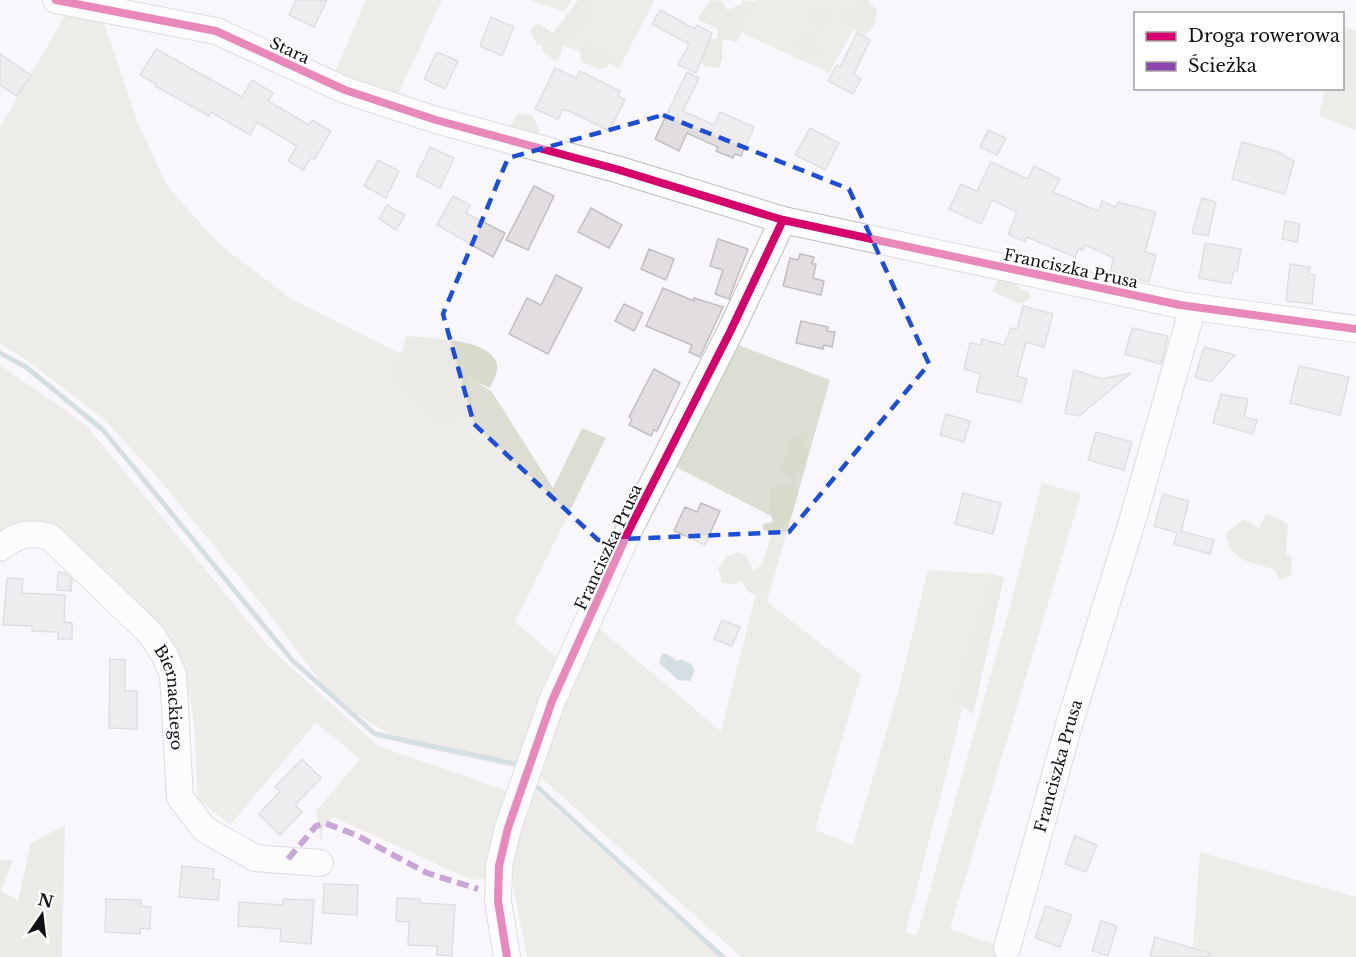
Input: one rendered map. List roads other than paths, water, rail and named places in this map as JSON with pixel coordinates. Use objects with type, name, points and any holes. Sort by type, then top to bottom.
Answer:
[{"type":"street","name":"Stara","points":[[56,0],[216,31],[345,90],[508,141]]},
{"type":"street","name":"Franciszka Prusa","points":[[508,141],[616,169],[783,220],[1193,308],[1356,330]]},
{"type":"street","name":"Franciszka Prusa","points":[[507,957],[498,901],[500,866],[508,828],[552,701],[629,530],[730,333],[783,220]]},
{"type":"street","name":"Franciszka Prusa","points":[[1007,948],[1071,718],[1132,522],[1193,308]]},
{"type":"street","name":"Biernackiego","points":[[0,548],[16,535],[33,532],[50,537],[151,634],[173,675],[180,796],[204,829],[255,858],[320,862]]},
{"type":"water","points":[[662,654],[691,664],[695,670],[690,681],[678,680],[659,663]]},
{"type":"waterway","points":[[0,353],[26,367],[103,430],[292,660],[375,734],[516,764]]},
{"type":"waterway","points":[[534,784],[723,957]]}]
